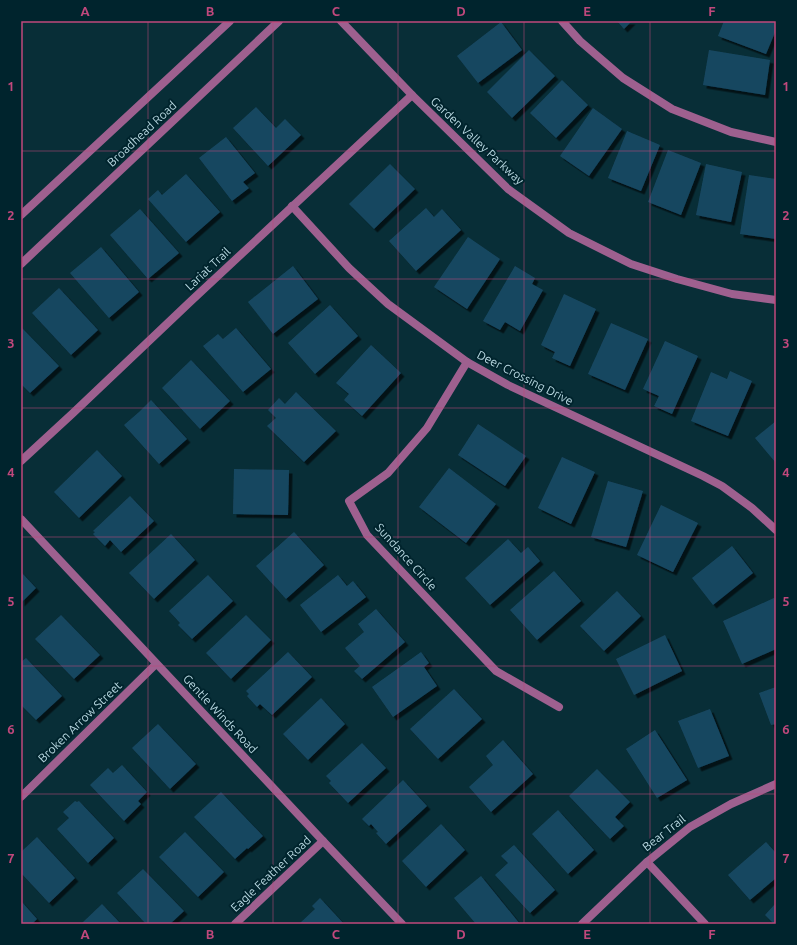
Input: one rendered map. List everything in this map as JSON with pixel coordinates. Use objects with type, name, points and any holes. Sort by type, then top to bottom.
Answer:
[{"type":"street","name":"Broadhead Road","points":[[21,216],[230,21]]},
{"type":"street","name":"Broadhead Road","points":[[21,264],[279,21]]},
{"type":"street","name":"Garden Valley Parkway","points":[[341,21],[412,95],[508,189],[569,232],[630,264],[732,294],[776,300]]},
{"type":"street","points":[[562,21],[580,41],[623,78],[672,109],[731,132],[776,142]]},
{"type":"street","name":"Lariat Trail","points":[[21,461],[412,95]]},
{"type":"street","name":"Deer Crossing Drive","points":[[292,206],[349,268],[388,304],[467,362],[508,385],[722,486],[752,508],[776,530]]},
{"type":"street","name":"Sundance Circle","points":[[467,362],[426,428],[417,439],[388,473],[349,501],[367,535],[496,671],[559,707]]},
{"type":"street","name":"Gentle Winds Road","points":[[21,519],[402,924]]},
{"type":"street","name":"Broken Arrow Street","points":[[21,797],[156,664]]},
{"type":"street","name":"Bear Trail","points":[[582,924],[646,862],[690,827],[731,804],[776,784]]},
{"type":"street","name":"Eagle Feather Road","points":[[235,924],[323,841]]},
{"type":"street","points":[[646,862],[705,924]]},
{"type":"building","points":[[617,21],[632,21],[624,29]]},
{"type":"building","points":[[724,21],[776,21],[776,30],[766,54],[718,36]]},
{"type":"building","points":[[501,22],[522,50],[478,83],[457,56]]},
{"type":"building","points":[[529,50],[555,76],[512,118],[487,92]]},
{"type":"building","points":[[709,50],[770,60],[765,95],[703,85]]},
{"type":"building","points":[[562,80],[588,105],[556,138],[530,113]]},
{"type":"building","points":[[256,107],[276,128],[285,119],[301,135],[268,166],[233,128]]},
{"type":"building","points":[[593,108],[622,129],[589,176],[560,156]]},
{"type":"building","points":[[627,131],[660,145],[641,191],[608,178]]},
{"type":"building","points":[[226,137],[255,173],[243,182],[249,188],[232,201],[199,158]]},
{"type":"building","points":[[668,150],[701,163],[681,215],[648,202]]},
{"type":"building","points":[[390,164],[415,189],[374,229],[349,204]]},
{"type":"building","points":[[706,164],[742,172],[731,222],[696,215]]},
{"type":"building","points":[[186,174],[220,212],[186,242],[148,199],[158,190],[162,195]]},
{"type":"building","points":[[749,175],[776,179],[776,239],[740,234]]},
{"type":"building","points":[[426,208],[434,217],[442,209],[461,230],[416,271],[389,241]]},
{"type":"building","points":[[140,209],[179,253],[148,279],[110,235]]},
{"type":"building","points":[[468,237],[500,259],[467,309],[434,287]]},
{"type":"building","points":[[101,247],[139,292],[109,318],[70,273]]},
{"type":"building","points":[[293,266],[318,299],[273,334],[248,302]]},
{"type":"building","points":[[515,266],[535,278],[532,284],[543,290],[520,331],[505,322],[500,330],[483,321]]},
{"type":"building","points":[[59,288],[98,330],[71,355],[32,313]]},
{"type":"building","points":[[564,294],[596,309],[570,366],[552,358],[555,352],[541,345]]},
{"type":"building","points":[[330,305],[358,336],[315,374],[288,343]]},
{"type":"building","points":[[611,323],[648,339],[625,390],[588,374]]},
{"type":"building","points":[[21,327],[59,366],[30,393],[21,384]]},
{"type":"building","points":[[236,328],[271,369],[243,392],[203,346],[218,334],[223,339]]},
{"type":"building","points":[[665,341],[698,356],[672,414],[654,406],[659,396],[643,389]]},
{"type":"building","points":[[371,345],[401,373],[362,416],[344,400],[349,394],[336,383]]},
{"type":"building","points":[[191,360],[230,401],[200,429],[162,388]]},
{"type":"building","points":[[730,371],[752,381],[728,436],[691,421],[711,372],[727,379]]},
{"type":"building","points":[[296,392],[336,431],[304,462],[267,426],[276,418],[268,410],[279,398],[285,404]]},
{"type":"building","points":[[151,400],[187,439],[159,464],[124,425]]},
{"type":"building","points":[[776,421],[776,463],[755,438]]},
{"type":"building","points":[[478,424],[526,456],[505,486],[458,455]]},
{"type":"building","points":[[97,450],[122,476],[79,518],[54,492]]},
{"type":"building","points":[[562,457],[595,472],[571,524],[538,508]]},
{"type":"building","points":[[449,468],[496,504],[466,543],[419,507]]},
{"type":"building","points":[[234,469],[289,470],[288,515],[233,514]]},
{"type":"building","points":[[608,481],[643,491],[626,547],[591,537]]},
{"type":"building","points":[[130,496],[154,521],[121,552],[110,540],[105,546],[93,534],[95,532],[93,531]]},
{"type":"building","points":[[661,505],[698,523],[673,572],[637,555]]},
{"type":"building","points":[[294,532],[324,565],[286,599],[256,566]]},
{"type":"building","points":[[171,534],[195,560],[154,599],[129,573]]},
{"type":"building","points":[[508,539],[521,553],[528,547],[540,561],[490,605],[465,578]]},
{"type":"building","points":[[732,546],[753,573],[713,605],[692,578]]},
{"type":"building","points":[[554,571],[581,601],[537,640],[510,610]]},
{"type":"building","points":[[21,572],[36,588],[21,603]]},
{"type":"building","points":[[208,575],[233,601],[192,639],[178,625],[180,623],[169,611]]},
{"type":"building","points":[[338,575],[347,586],[353,581],[366,597],[321,632],[300,605]]},
{"type":"building","points":[[617,591],[641,616],[604,651],[580,626]]},
{"type":"building","points":[[774,598],[776,602],[776,649],[742,664],[723,621]]},
{"type":"building","points":[[376,609],[405,642],[362,679],[354,671],[360,666],[345,648],[364,632],[358,624]]},
{"type":"building","points":[[61,615],[100,655],[74,679],[35,639]]},
{"type":"building","points":[[246,615],[271,640],[231,679],[206,653]]},
{"type":"building","points":[[665,635],[682,671],[634,695],[616,659]]},
{"type":"building","points":[[288,652],[312,677],[272,715],[260,704],[257,707],[247,696],[249,694],[246,691]]},
{"type":"building","points":[[421,652],[429,663],[424,667],[437,686],[393,717],[372,687]]},
{"type":"building","points":[[26,658],[62,696],[36,720],[21,705],[21,662]]},
{"type":"building","points":[[776,687],[776,724],[771,725],[759,693]]},
{"type":"building","points":[[454,689],[482,719],[438,759],[410,729]]},
{"type":"building","points":[[321,698],[345,724],[308,760],[283,734]]},
{"type":"building","points":[[710,709],[729,756],[698,768],[678,721]]},
{"type":"building","points":[[158,724],[196,764],[170,789],[132,748]]},
{"type":"building","points":[[655,730],[687,780],[657,798],[626,749]]},
{"type":"building","points":[[503,740],[533,774],[491,812],[469,787],[493,765],[486,756]]},
{"type":"building","points":[[362,743],[386,768],[348,803],[329,783],[331,781],[326,776]]},
{"type":"building","points":[[122,765],[147,792],[138,801],[141,804],[124,821],[90,785],[108,768],[113,773]]},
{"type":"building","points":[[597,769],[630,802],[615,817],[624,826],[610,839],[569,796]]},
{"type":"building","points":[[403,780],[427,806],[386,844],[376,833],[378,832],[371,824],[369,826],[362,819]]},
{"type":"building","points":[[221,792],[263,836],[235,859],[194,817]]},
{"type":"building","points":[[75,801],[79,801],[114,838],[88,863],[57,829],[69,818],[63,812]]},
{"type":"building","points":[[558,810],[594,850],[568,874],[532,834]]},
{"type":"building","points":[[441,824],[465,850],[426,887],[402,861]]},
{"type":"building","points":[[185,832],[224,872],[198,897],[159,857]]},
{"type":"building","points":[[37,837],[75,878],[49,903],[21,873],[21,852]]},
{"type":"building","points":[[766,842],[776,853],[776,878],[750,900],[728,875]]},
{"type":"building","points":[[514,845],[555,890],[530,913],[495,875],[508,863],[501,856]]},
{"type":"building","points":[[143,869],[184,911],[170,924],[146,924],[117,893]]},
{"type":"building","points":[[481,876],[520,924],[476,924],[454,898]]},
{"type":"building","points":[[320,898],[344,924],[299,924],[315,909],[312,906]]},
{"type":"building","points":[[21,901],[37,919],[32,924],[21,924]]},
{"type":"building","points":[[776,903],[776,924],[774,924],[765,915]]},
{"type":"building","points":[[102,904],[121,924],[81,924]]}]
